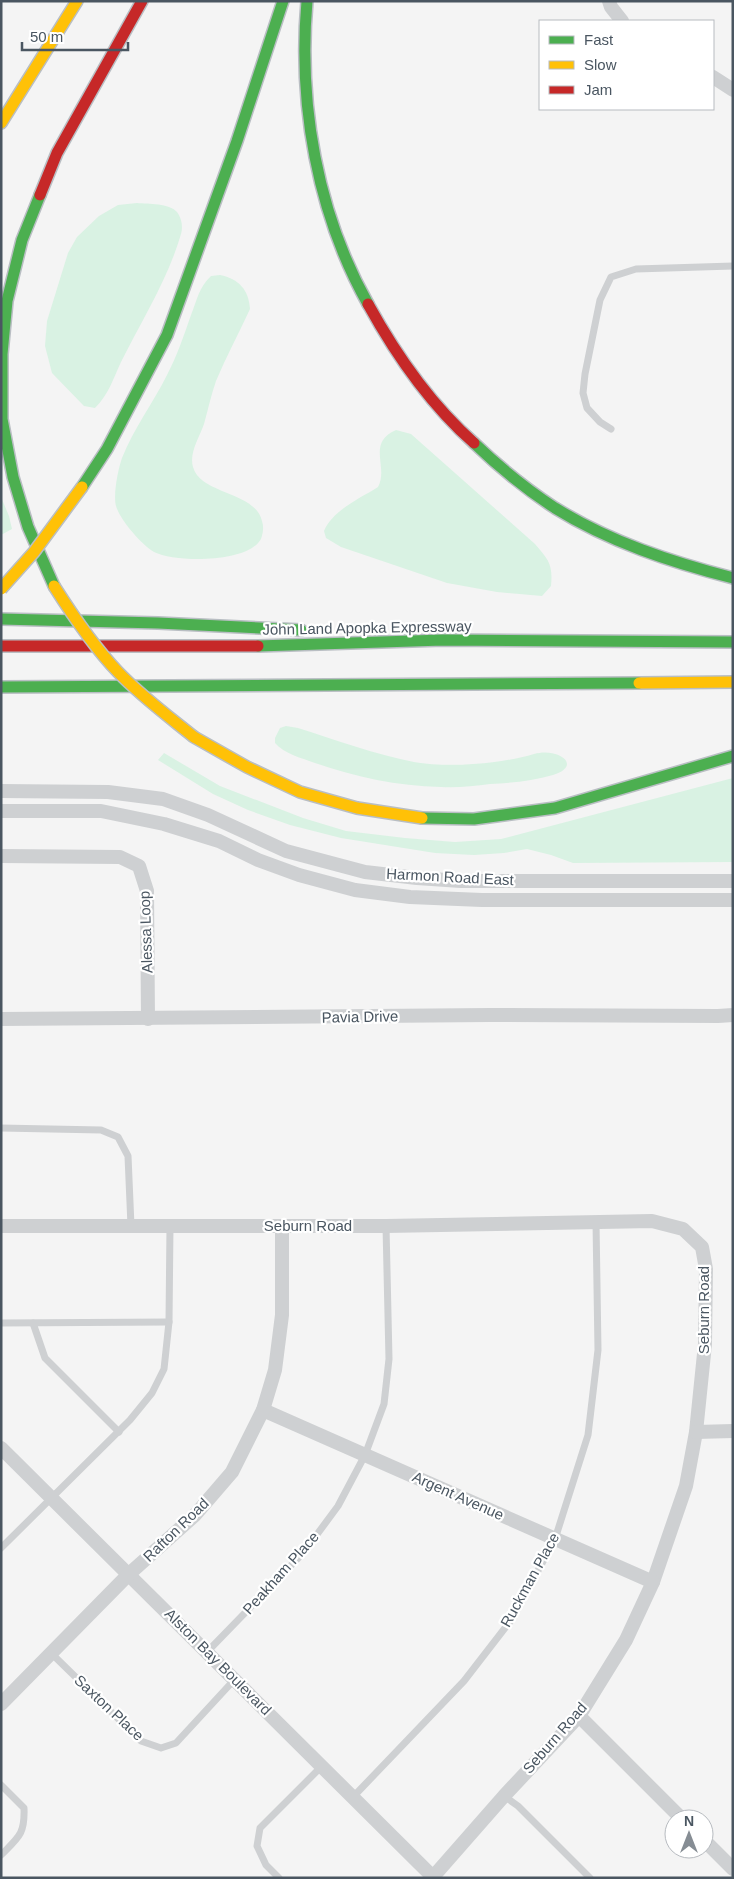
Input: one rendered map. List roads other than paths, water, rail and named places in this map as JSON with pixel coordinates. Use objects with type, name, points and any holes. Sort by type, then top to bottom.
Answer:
[{"type":"highway","points":[[1,123],[77,1]]},
{"type":"highway","points":[[142,1],[57,153],[22,240],[7,301],[2,354],[2,419],[13,477],[28,527],[54,586],[79,626],[118,672],[194,737],[247,767],[300,792],[357,808],[414,818],[474,819],[555,808],[733,756]]},
{"type":"highway","points":[[1,589],[14,576],[44,538],[107,449],[167,335],[234,150],[283,1]]},
{"type":"highway","points":[[307,1],[305,69],[310,132],[324,196],[347,265],[380,328],[419,385],[469,438],[509,474],[555,507],[617,540],[680,564],[733,578]]},
{"type":"highway","points":[[1,619],[158,623],[312,631]]},
{"type":"highway","points":[[331,632],[443,640]]},
{"type":"highway","name":"John Land Apopka Expressway","points":[[1,646],[292,646],[443,640],[733,642]]},
{"type":"highway","points":[[1,687],[733,682]]},
{"type":"street","points":[[609,1],[611,7],[621,20]]},
{"type":"street","points":[[714,78],[733,90]]},
{"type":"street","name":"Harmon Road East","points":[[1,791],[108,792],[164,799],[208,815],[286,851],[365,872],[461,881],[733,881]]},
{"type":"street","name":"Harmon Road East","points":[[1,811],[101,811],[164,824],[219,841],[258,860],[299,875],[364,891],[410,897],[482,900],[733,900]]},
{"type":"street","name":"Alessa Loop","points":[[1,856],[120,857],[139,866],[147,890],[148,1018]]},
{"type":"street","points":[[718,1016],[733,1003]]},
{"type":"street","name":"Pavia Drive","points":[[1,1019],[733,1015]]},
{"type":"street","name":"Seburn Road","points":[[1,1226],[386,1226],[652,1221],[682,1229],[702,1247],[706,1269],[706,1344],[696,1432],[686,1486],[653,1582],[626,1640],[579,1716],[504,1796],[433,1877]]},
{"type":"street","name":"Rafton Road","points":[[1,1704],[129,1574],[195,1515],[232,1472],[263,1410],[275,1370],[282,1315],[282,1226]]},
{"type":"street","name":"Argent Avenue","points":[[263,1410],[653,1582]]},
{"type":"street","points":[[696,1432],[733,1431]]},
{"type":"street","name":"Alston Bay Boulevard","points":[[1,1448],[323,1765],[433,1877]]},
{"type":"street","points":[[579,1716],[672,1809]]},
{"type":"street","points":[[714,1850],[733,1869]]},
{"type":"lane","points":[[612,429],[600,422],[587,408],[583,392],[600,300],[612,277],[636,269],[733,266]]},
{"type":"lane","points":[[1,1128],[101,1130],[118,1137],[128,1156],[130,1226]]},
{"type":"lane","name":"Ruckman Place","points":[[353,1797],[464,1681],[512,1619],[555,1539],[588,1435],[598,1350],[596,1221]]},
{"type":"lane","points":[[1,1548],[119,1432],[152,1393],[164,1369],[169,1322],[170,1226]]},
{"type":"lane","name":"Peakham Place","points":[[207,1652],[304,1552],[338,1506],[365,1455],[384,1404],[389,1359],[386,1226]]},
{"type":"lane","points":[[1,1323],[169,1322]]},
{"type":"lane","points":[[33,1323],[45,1358],[119,1432]]},
{"type":"lane","name":"Saxton Place","points":[[51,1653],[141,1741],[160,1748],[176,1743],[234,1679]]},
{"type":"lane","points":[[279,1878],[266,1865],[257,1846],[260,1828],[323,1765]]},
{"type":"lane","points":[[1,1785],[24,1808],[24,1823],[20,1837],[1,1855]]},
{"type":"lane","points":[[504,1796],[518,1806],[590,1878]]}]
